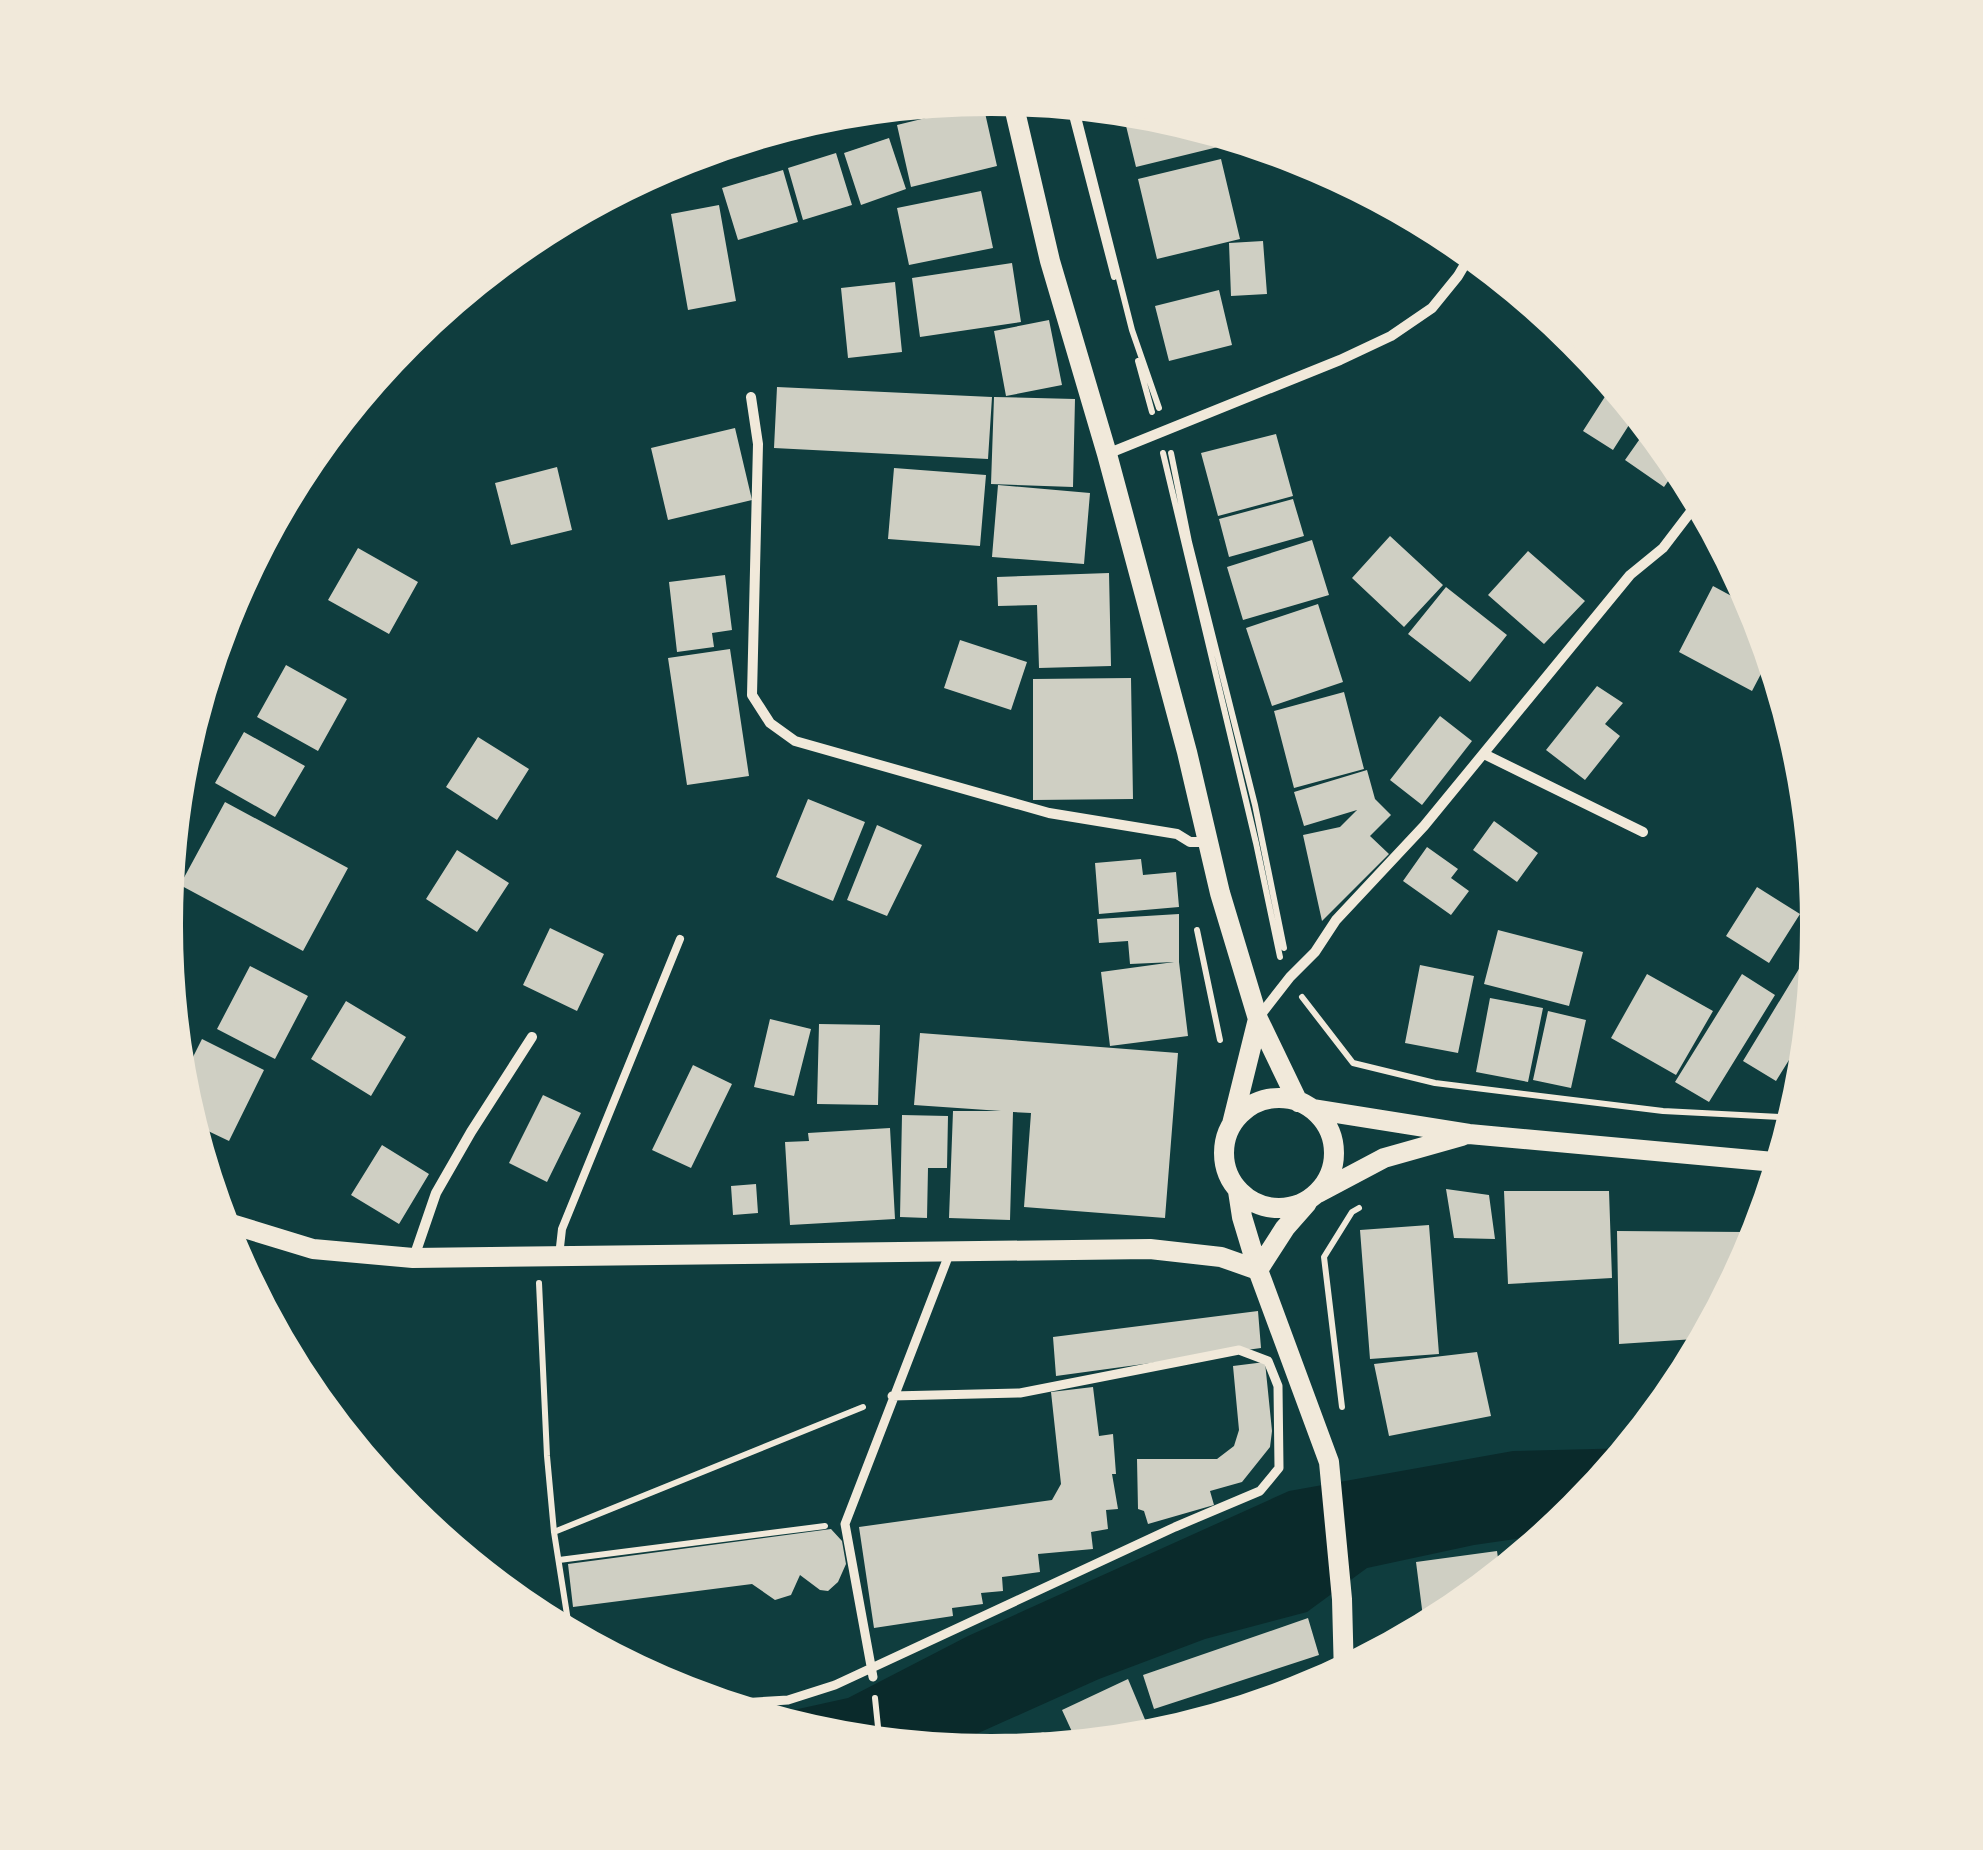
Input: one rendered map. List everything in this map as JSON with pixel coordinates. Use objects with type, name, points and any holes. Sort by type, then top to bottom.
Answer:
[{"type":"main road","points":[[1015,111],[1050,260],[1187,752],[1205,842],[1258,1019],[1305,1105],[1324,1120],[1334,1150],[1333,1166],[1258,1270]]},
{"type":"main road","points":[[1258,1019],[1225,1142],[1224,1160],[1238,1191],[1258,1270],[1330,1462],[1342,1599],[1343,1660]]},
{"type":"main road","points":[[1231,1126],[1253,1105],[1283,1098],[1468,1134],[1771,1162]]},
{"type":"main road","points":[[1238,1191],[1265,1206],[1281,1208],[1314,1196],[1384,1158],[1468,1134]]},
{"type":"main road","points":[[234,1225],[313,1249],[413,1258],[1150,1249],[1220,1257],[1258,1270]]},
{"type":"street","points":[[1107,454],[1391,336],[1432,308],[1466,262]]},
{"type":"street","points":[[751,396],[758,444],[752,695],[770,723],[795,741],[1048,813],[1205,842]]},
{"type":"street","points":[[1258,1019],[1336,920],[1424,826],[1630,574],[1664,548],[1692,510]]},
{"type":"street","points":[[1484,754],[1643,832]]},
{"type":"street","points":[[413,1258],[436,1193],[532,1037]]},
{"type":"street","points":[[873,1673],[845,1524],[951,1250]]},
{"type":"street","points":[[749,1702],[788,1700],[873,1673],[1128,1548],[1260,1491],[1279,1468],[1278,1386],[1268,1361],[1239,1350],[1020,1393],[892,1396]]},
{"type":"lane","points":[[548,1257],[680,939]]},
{"type":"path","points":[[1075,115],[1163,432],[1287,980],[1353,1063],[1434,1083],[1479,1089],[1663,1111],[1783,1117]]},
{"type":"path","points":[[1344,1420],[1324,1257],[1352,1212],[1370,1202]]},
{"type":"path","points":[[548,1257],[554,1532],[568,1621]]},
{"type":"path","points":[[554,1532],[892,1396]]},
{"type":"path","points":[[558,1560],[845,1524]]},
{"type":"path","points":[[873,1673],[879,1732]]},
{"type":"water","points":[[1615,1448],[1530,1537],[1367,1568],[1307,1612],[1205,1639],[1099,1679],[965,1739],[885,1733],[783,1712],[848,1698],[968,1636],[1289,1491],[1513,1451]]},
{"type":"building","points":[[984,110],[997,166],[911,187],[897,125],[952,111]]},
{"type":"building","points":[[1125,122],[1222,146],[1136,167]]},
{"type":"building","points":[[889,138],[906,189],[861,205],[844,153]]},
{"type":"building","points":[[836,153],[852,205],[803,220],[788,168]]},
{"type":"building","points":[[1221,159],[1240,239],[1157,259],[1138,179]]},
{"type":"building","points":[[783,170],[798,222],[738,240],[722,188]]},
{"type":"building","points":[[981,191],[993,248],[909,265],[897,208]]},
{"type":"building","points":[[719,205],[736,301],[688,310],[671,214]]},
{"type":"building","points":[[1263,241],[1267,294],[1231,296],[1229,243]]},
{"type":"building","points":[[1012,263],[1021,322],[920,337],[912,278]]},
{"type":"building","points":[[895,282],[902,352],[848,358],[841,288]]},
{"type":"building","points":[[1219,290],[1232,345],[1169,361],[1155,306]]},
{"type":"building","points":[[1049,320],[1062,385],[1006,396],[994,331]]},
{"type":"building","points":[[777,387],[992,397],[988,459],[774,448]]},
{"type":"building","points":[[1606,395],[1631,421],[1613,450],[1583,431]]},
{"type":"building","points":[[994,397],[1075,399],[1073,487],[991,484]]},
{"type":"building","points":[[735,428],[752,500],[668,520],[651,448]]},
{"type":"building","points":[[1276,434],[1293,496],[1218,516],[1201,453]]},
{"type":"building","points":[[1642,435],[1672,476],[1664,487],[1625,460]]},
{"type":"building","points":[[557,467],[572,530],[511,545],[495,483]]},
{"type":"building","points":[[894,468],[986,475],[980,546],[888,539]]},
{"type":"building","points":[[998,485],[1090,493],[1084,564],[992,557]]},
{"type":"building","points":[[1293,499],[1304,536],[1229,557],[1219,519]]},
{"type":"building","points":[[1390,536],[1443,585],[1404,627],[1352,578]]},
{"type":"building","points":[[1312,540],[1329,595],[1243,620],[1227,567]]},
{"type":"building","points":[[358,548],[418,582],[389,634],[328,600]]},
{"type":"building","points":[[1528,551],[1585,601],[1544,644],[1488,595]]},
{"type":"building","points":[[1109,573],[1111,666],[1039,668],[1037,605],[998,606],[997,577]]},
{"type":"building","points":[[725,575],[732,630],[712,633],[714,647],[677,652],[669,582]]},
{"type":"building","points":[[1713,586],[1738,599],[1764,667],[1752,691],[1679,652]]},
{"type":"building","points":[[1446,587],[1507,635],[1470,682],[1408,634]]},
{"type":"building","points":[[1318,604],[1343,682],[1272,706],[1246,628]]},
{"type":"building","points":[[960,640],[1027,662],[1011,710],[944,688]]},
{"type":"building","points":[[730,649],[749,776],[687,785],[668,658]]},
{"type":"building","points":[[286,665],[347,699],[318,751],[257,717]]},
{"type":"building","points":[[1131,678],[1133,799],[1033,800],[1033,679]]},
{"type":"building","points":[[1597,686],[1623,703],[1605,724],[1620,736],[1585,780],[1546,750]]},
{"type":"building","points":[[1344,692],[1364,769],[1294,788],[1274,711]]},
{"type":"building","points":[[1440,716],[1472,741],[1422,805],[1390,780]]},
{"type":"building","points":[[244,732],[305,766],[275,817],[215,783]]},
{"type":"building","points":[[478,737],[529,769],[497,820],[446,787]]},
{"type":"building","points":[[1367,770],[1375,799],[1391,815],[1370,836],[1389,854],[1322,921],[1303,835],[1340,827],[1357,810],[1304,826],[1294,792]]},
{"type":"building","points":[[808,799],[865,822],[833,901],[776,877]]},
{"type":"building","points":[[225,802],[348,868],[303,951],[180,885]]},
{"type":"building","points":[[1494,821],[1538,853],[1517,882],[1473,850]]},
{"type":"building","points":[[877,825],[922,845],[887,916],[847,900]]},
{"type":"building","points":[[1427,847],[1458,869],[1451,878],[1469,891],[1451,915],[1403,881]]},
{"type":"building","points":[[457,850],[509,883],[477,932],[426,899]]},
{"type":"building","points":[[1141,859],[1143,875],[1176,872],[1179,907],[1099,914],[1095,863]]},
{"type":"building","points":[[1757,887],[1800,914],[1769,963],[1726,936]]},
{"type":"building","points":[[1179,914],[1179,962],[1188,1036],[1110,1046],[1101,972],[1174,962],[1130,964],[1128,941],[1099,943],[1097,919]]},
{"type":"building","points":[[550,928],[604,954],[577,1011],[523,985]]},
{"type":"building","points":[[1498,930],[1583,952],[1569,1006],[1484,984]]},
{"type":"building","points":[[1805,958],[1797,1046],[1776,1081],[1743,1061]]},
{"type":"building","points":[[1420,965],[1474,976],[1458,1053],[1405,1043]]},
{"type":"building","points":[[250,966],[308,996],[275,1059],[217,1029]]},
{"type":"building","points":[[1647,974],[1713,1011],[1676,1075],[1611,1038]]},
{"type":"building","points":[[1742,974],[1775,995],[1709,1102],[1675,1082]]},
{"type":"building","points":[[1490,998],[1543,1008],[1528,1082],[1476,1072]]},
{"type":"building","points":[[346,1001],[406,1037],[371,1096],[311,1059]]},
{"type":"building","points":[[1548,1011],[1586,1020],[1571,1088],[1533,1080]]},
{"type":"building","points":[[770,1019],[811,1029],[794,1096],[754,1087]]},
{"type":"building","points":[[819,1024],[880,1025],[878,1105],[817,1104]]},
{"type":"building","points":[[920,1033],[1178,1053],[1165,1218],[1024,1207],[1031,1113],[1013,1112],[1010,1220],[949,1218],[953,1111],[1001,1111],[914,1105]]},
{"type":"building","points":[[202,1039],[264,1070],[229,1141],[202,1128],[189,1065]]},
{"type":"building","points":[[693,1065],[732,1084],[691,1168],[652,1150]]},
{"type":"building","points":[[543,1095],[581,1113],[547,1182],[509,1163]]},
{"type":"building","points":[[902,1115],[948,1116],[947,1168],[928,1168],[927,1218],[900,1217]]},
{"type":"building","points":[[890,1128],[895,1219],[790,1225],[785,1142],[809,1141],[808,1133]]},
{"type":"building","points":[[382,1145],[429,1174],[399,1224],[351,1195]]},
{"type":"building","points":[[756,1184],[758,1213],[733,1215],[731,1186]]},
{"type":"building","points":[[1446,1189],[1489,1195],[1495,1239],[1454,1238]]},
{"type":"building","points":[[1504,1191],[1609,1191],[1612,1278],[1508,1284]]},
{"type":"building","points":[[1429,1225],[1439,1354],[1370,1359],[1360,1230]]},
{"type":"building","points":[[1617,1231],[1745,1232],[1693,1339],[1619,1344]]},
{"type":"building","points":[[1258,1311],[1261,1348],[1056,1376],[1053,1337]]},
{"type":"building","points":[[1477,1352],[1491,1416],[1389,1436],[1374,1364]]},
{"type":"building","points":[[1265,1362],[1270,1447],[1242,1482],[1210,1491],[1214,1505],[1148,1524],[1144,1511],[1138,1509],[1137,1459],[1217,1459],[1234,1446],[1239,1430],[1233,1366]]},
{"type":"building","points":[[1093,1387],[1099,1436],[1113,1434],[1116,1474],[1112,1474],[1118,1509],[1106,1510],[1108,1529],[1091,1532],[1093,1549],[1038,1554],[1040,1572],[1002,1577],[1003,1591],[981,1593],[983,1604],[952,1608],[953,1616],[874,1628],[859,1527],[1052,1500],[1061,1484],[1051,1392]]},
{"type":"building","points":[[831,1529],[842,1541],[846,1564],[838,1582],[828,1591],[820,1590],[800,1575],[791,1595],[775,1600],[752,1584],[573,1607],[568,1564]]},
{"type":"building","points":[[1497,1551],[1499,1563],[1423,1616],[1416,1562]]},
{"type":"building","points":[[1308,1618],[1319,1655],[1154,1709],[1143,1675]]},
{"type":"building","points":[[1128,1679],[1147,1725],[1074,1735],[1062,1710]]}]
